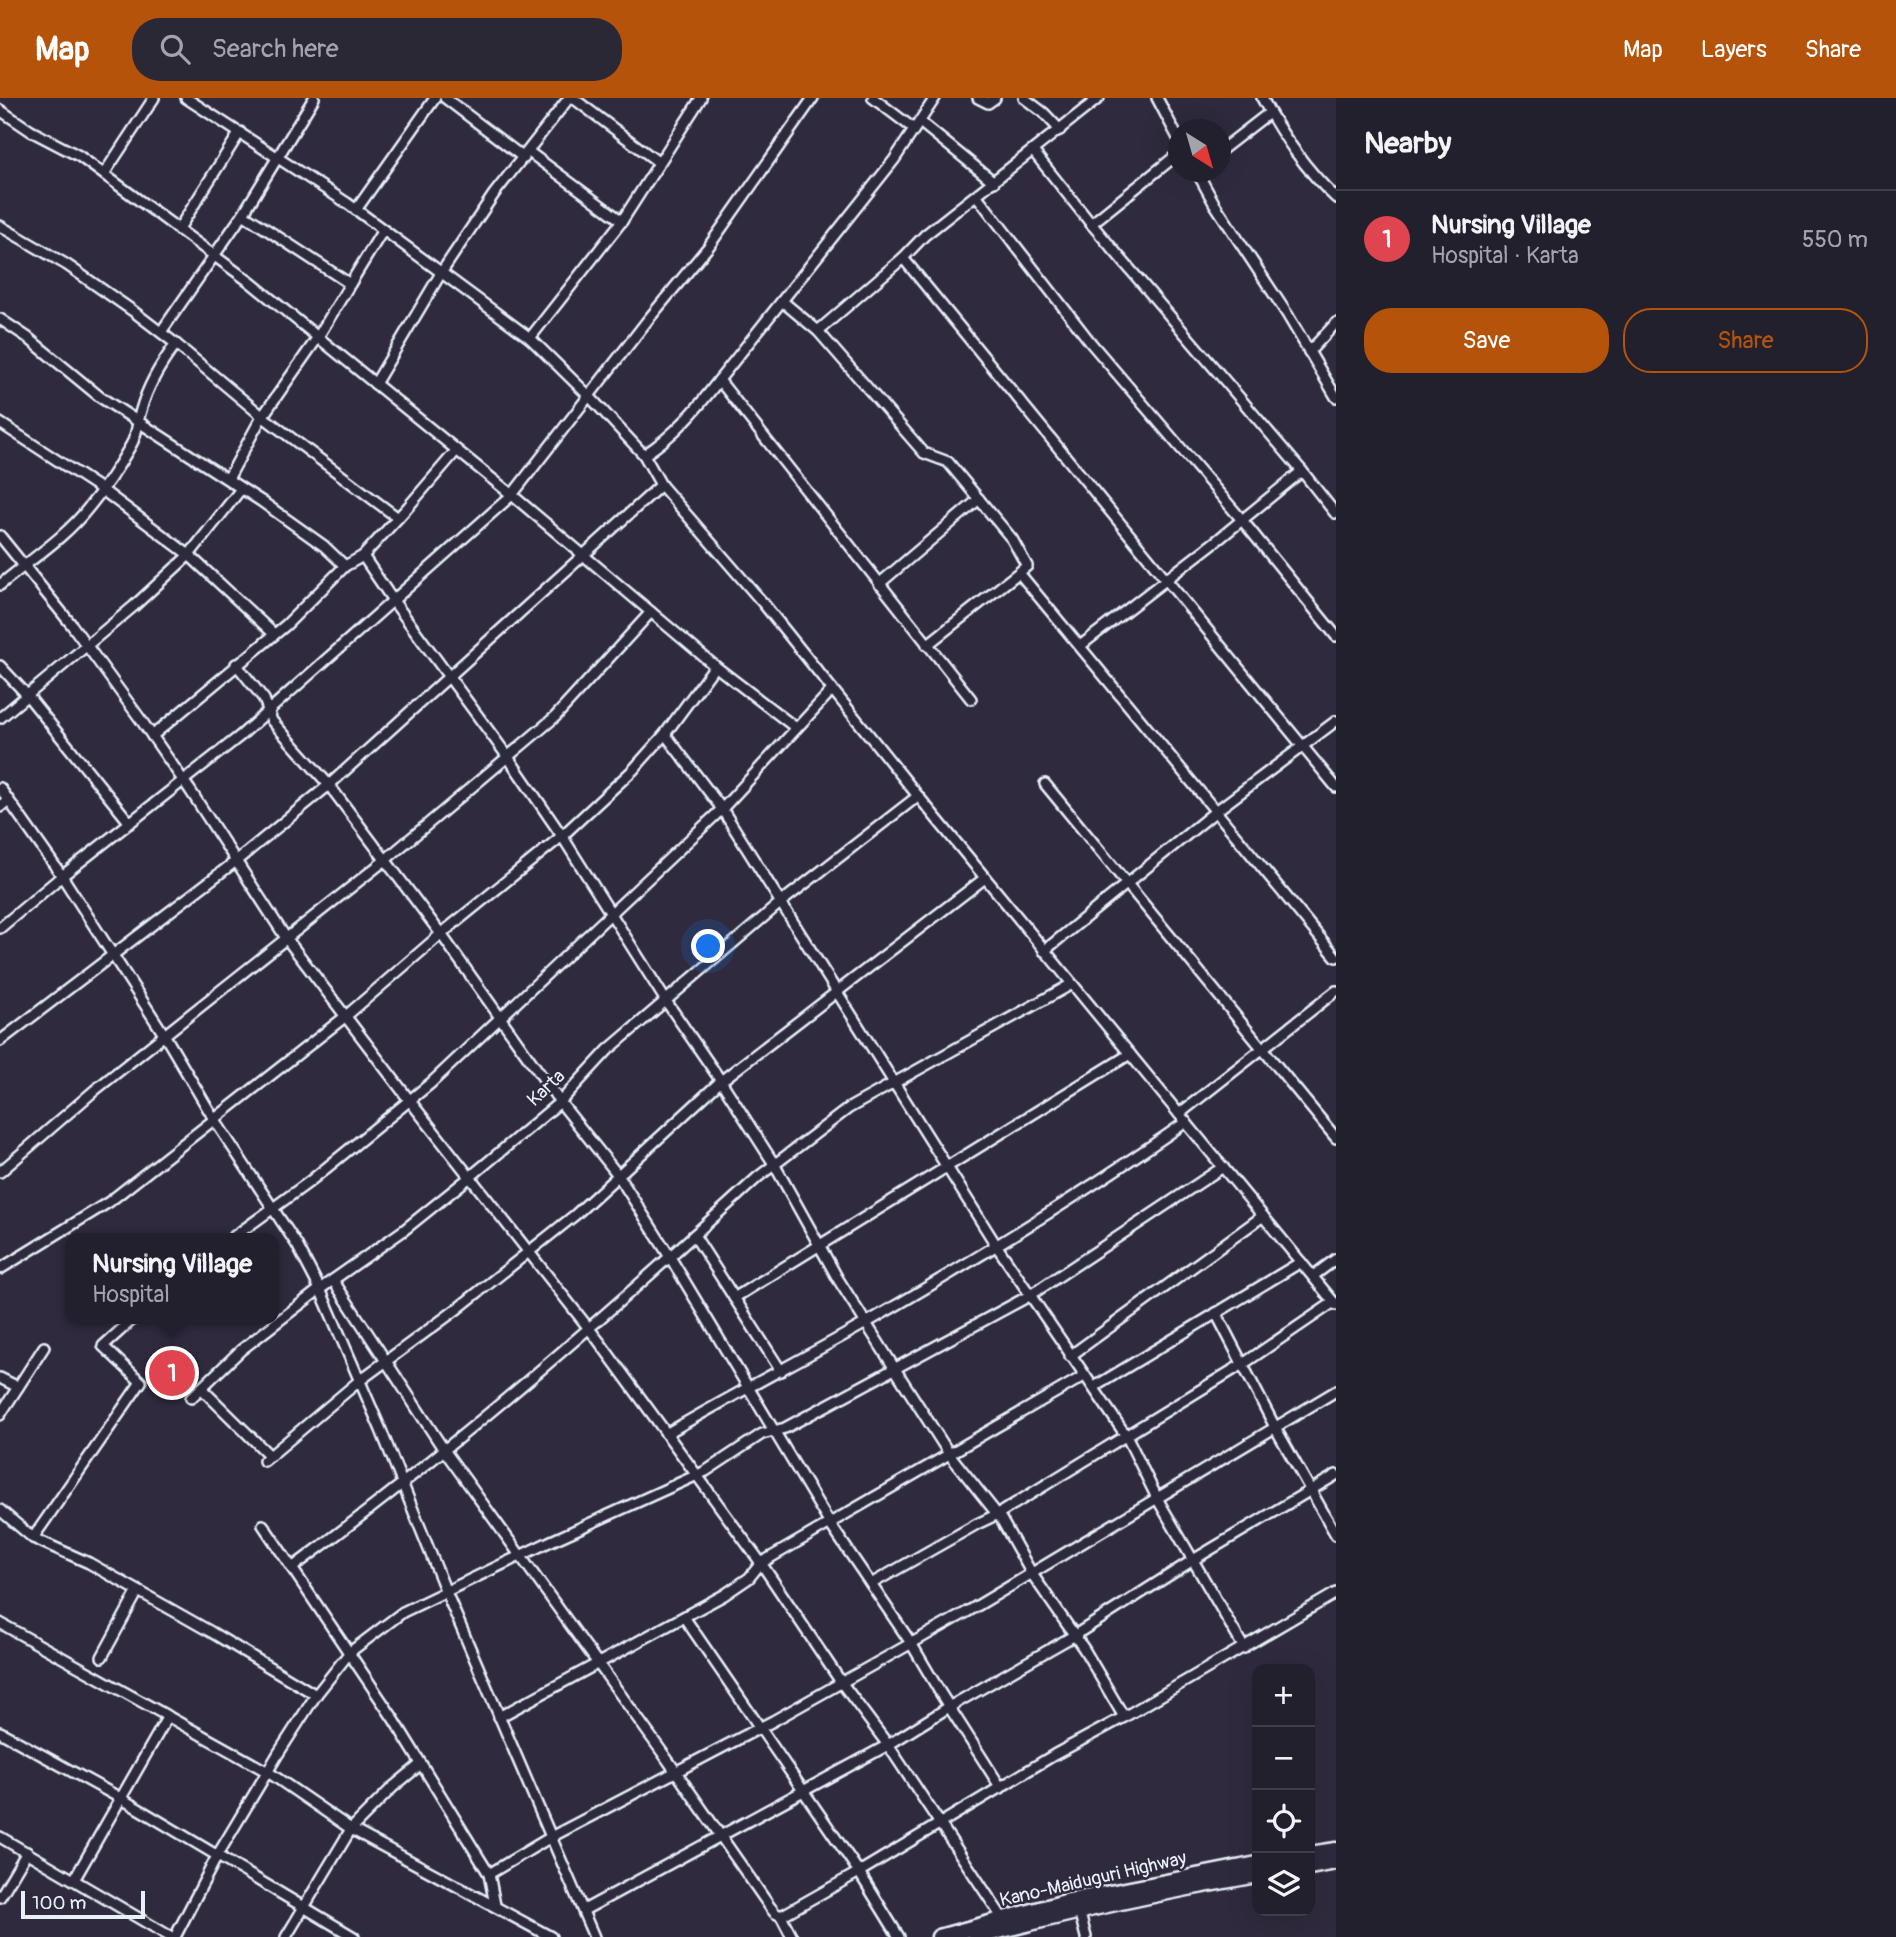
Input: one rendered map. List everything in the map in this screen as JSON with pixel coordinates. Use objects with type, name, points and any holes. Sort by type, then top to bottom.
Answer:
[{"type":"highway","points":[[1315,1853],[1336,1850]]},
{"type":"highway","points":[[1315,1866],[1336,1862]]},
{"type":"highway","name":"Kano-Maiduguri Highway","points":[[976,1937],[1006,1923],[1091,1896],[1252,1865]]},
{"type":"highway","name":"Kano-Maiduguri Highway","points":[[939,1937],[1252,1876]]},
{"type":"street","points":[[104,174],[153,98]]},
{"type":"street","points":[[186,98],[356,210],[530,338],[590,397],[644,455],[661,485],[764,603],[1044,951],[1335,1303],[1127,1437],[998,1514],[871,1584]]},
{"type":"street","points":[[161,332],[243,214],[314,98]]},
{"type":"street","points":[[444,98],[622,221]]},
{"type":"street","points":[[375,384],[441,273],[494,194],[571,98],[658,162]]},
{"type":"street","points":[[530,338],[622,221],[701,98]]},
{"type":"street","points":[[0,928],[269,710],[512,495],[709,246],[813,98]]},
{"type":"street","points":[[873,98],[917,125],[994,182]]},
{"type":"street","points":[[644,455],[665,441],[696,410],[894,160],[935,98]]},
{"type":"street","points":[[978,98],[988,103],[995,98]]},
{"type":"street","points":[[1024,98],[1044,113],[1059,130]]},
{"type":"street","points":[[818,331],[903,258],[925,235],[1099,98]]},
{"type":"street","points":[[1157,98],[1168,119]]},
{"type":"street","points":[[1262,98],[1269,113],[1298,154],[1336,198]]},
{"type":"street","points":[[356,210],[431,99]]},
{"type":"street","points":[[0,110],[31,131],[79,156],[215,255],[512,495],[715,666],[796,728]]},
{"type":"street","points":[[1231,142],[1269,113]]},
{"type":"street","points":[[178,230],[240,132]]},
{"type":"street","points":[[1033,151],[1091,224],[1335,513]]},
{"type":"street","points":[[1091,224],[1168,162]]},
{"type":"street","points":[[1202,182],[1336,397]]},
{"type":"street","points":[[977,195],[1091,343],[1242,520],[1336,636]]},
{"type":"street","points":[[243,214],[350,284]]},
{"type":"street","points":[[0,226],[67,265],[161,332],[262,416],[398,518]]},
{"type":"street","points":[[228,479],[262,416],[318,337],[383,230]]},
{"type":"street","points":[[903,258],[1336,787]]},
{"type":"street","points":[[782,301],[818,331],[924,453],[948,462],[1012,539],[1027,566],[927,645]]},
{"type":"street","points":[[0,319],[27,337],[100,397],[228,479],[324,545],[345,566]]},
{"type":"street","points":[[1309,352],[1336,323]]},
{"type":"street","points":[[0,585],[88,508],[131,445],[148,387],[176,344]]},
{"type":"street","points":[[719,380],[971,699]]},
{"type":"street","points":[[0,424],[101,489],[188,555],[274,634]]},
{"type":"street","points":[[152,736],[274,634],[345,566],[363,556],[456,451]]},
{"type":"street","points":[[1080,646],[1301,471]]},
{"type":"street","points":[[0,1041],[236,861],[329,785],[661,485]]},
{"type":"street","points":[[0,718],[134,606],[188,555],[242,489]]},
{"type":"street","points":[[879,584],[979,499]]},
{"type":"street","points":[[0,536],[152,736],[286,938],[588,1327],[761,1563],[841,1682],[888,1745],[1006,1923]]},
{"type":"street","points":[[363,556],[562,836],[666,1001],[774,1164],[818,1245],[895,1369],[950,1454],[998,1514],[1032,1574],[1075,1635],[1124,1717]]},
{"type":"street","points":[[1020,574],[1336,957]]},
{"type":"street","points":[[0,1172],[95,1090],[384,861],[555,717],[651,612]]},
{"type":"street","points":[[236,664],[264,699],[272,721],[329,785],[441,934],[560,1102],[618,1175],[830,1524],[911,1643],[948,1707],[1001,1788]]},
{"type":"street","points":[[0,666],[27,695],[130,823]]},
{"type":"street","points":[[0,1269],[109,1202],[346,1016],[441,934],[562,836],[625,778],[665,734],[715,666]]},
{"type":"street","points":[[239,1233],[410,1101],[501,1018],[722,810],[832,690]]},
{"type":"street","points":[[1044,951],[1216,811],[1336,722]]},
{"type":"street","points":[[665,734],[722,810],[996,1245],[1127,1437],[1158,1500],[1244,1648]]},
{"type":"street","points":[[1045,784],[1336,1138]]},
{"type":"street","points":[[0,788],[62,876],[165,1036],[214,1119],[297,1245],[320,1289],[594,1937]]},
{"type":"street","name":"Karta","points":[[279,1321],[404,1230],[470,1177],[560,1102],[608,1050],[780,903],[918,796]]},
{"type":"street","points":[[0,807],[8,800]]},
{"type":"street","points":[[202,1389],[267,1458],[359,1381],[387,1363],[575,1214],[722,1082],[985,878]]},
{"type":"street","points":[[292,1569],[376,1507],[505,1401],[774,1164],[849,1108],[1072,984]]},
{"type":"street","points":[[666,1434],[866,1323],[1149,1148],[1262,1048],[1336,991]]},
{"type":"street","points":[[734,1298],[1130,1054]]},
{"type":"street","points":[[0,1838],[173,1937],[217,1856],[316,1695],[350,1652],[402,1612],[706,1471],[762,1434],[785,1428],[895,1369],[1029,1296],[1223,1167]]},
{"type":"street","points":[[1070,1356],[1263,1216]]},
{"type":"street","points":[[694,1235],[781,1371]]},
{"type":"street","points":[[1313,1276],[1336,1259]]},
{"type":"street","points":[[1094,1387],[1301,1262]]},
{"type":"street","points":[[333,1280],[444,1450],[775,1913],[781,1916],[792,1937]]},
{"type":"street","points":[[1216,1313],[1276,1429],[1336,1535]]},
{"type":"street","points":[[33,1538],[141,1382],[103,1346],[127,1324]]},
{"type":"street","name":"Karta","points":[[191,1398],[241,1350],[275,1324]]},
{"type":"street","points":[[0,1415],[44,1348]]},
{"type":"street","points":[[499,1717],[684,1617],[749,1578],[761,1563],[1084,1376]]},
{"type":"street","points":[[0,1378],[18,1387]]},
{"type":"street","points":[[489,1874],[551,1837],[759,1728],[1032,1574],[1336,1391]]},
{"type":"street","points":[[584,1910],[888,1745],[948,1707],[1075,1635],[1193,1560],[1336,1475]]},
{"type":"street","points":[[0,1510],[33,1538],[89,1563],[316,1695]]},
{"type":"street","points":[[262,1525],[350,1652],[489,1874],[495,1905]]},
{"type":"street","points":[[102,1657],[138,1591]]},
{"type":"street","points":[[781,1916],[1336,1593]]},
{"type":"street","points":[[684,1617],[859,1872],[899,1937]]},
{"type":"street","points":[[0,1623],[268,1772],[351,1829],[551,1937]]},
{"type":"street","points":[[74,1880],[168,1716]]},
{"type":"street","points":[[0,1732],[122,1799],[354,1937]]},
{"type":"street","points":[[286,1937],[351,1829],[393,1787],[421,1764]]},
{"type":"street","points":[[0,1897],[27,1852]]},
{"type":"street","points":[[1079,1910],[1086,1937]]},
{"type":"place","name":"Nursing Village","points":[[172,1373]]}]
